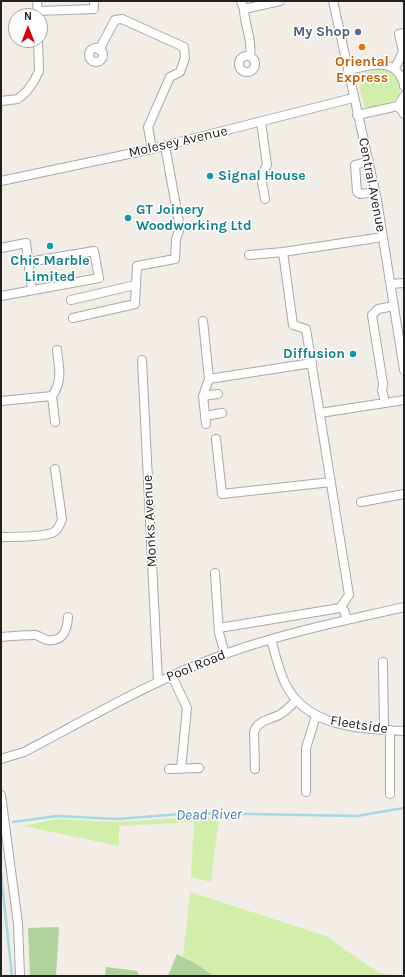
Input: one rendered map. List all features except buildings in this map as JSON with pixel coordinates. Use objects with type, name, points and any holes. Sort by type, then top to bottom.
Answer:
[{"type":"street","points":[[48,13],[94,9],[94,1]]},
{"type":"street","points":[[250,55],[251,49],[242,5],[280,1]]},
{"type":"street","name":"Central Avenue","points":[[333,1],[375,192],[404,370]]},
{"type":"street","points":[[99,50],[115,20],[122,19],[184,47],[186,58],[180,72],[170,77],[148,127],[152,149]]},
{"type":"street","points":[[395,68],[403,52],[399,34],[404,33]]},
{"type":"street","points":[[1,102],[18,99],[27,91],[34,81],[39,71],[38,48]]},
{"type":"street","points":[[348,70],[383,64],[395,68],[404,82],[404,86]]},
{"type":"street","points":[[357,115],[398,106],[404,96]]},
{"type":"street","name":"Molesey Avenue","points":[[1,181],[165,146],[354,98]]},
{"type":"street","points":[[398,106],[404,114]]},
{"type":"street","points":[[261,122],[267,166],[261,176],[265,199]]},
{"type":"street","points":[[73,318],[135,304],[137,266],[175,259],[176,239],[180,228],[165,146]]},
{"type":"street","points":[[369,161],[355,165],[357,192],[360,194],[375,192]]},
{"type":"street","points":[[249,255],[283,252],[383,236]]},
{"type":"street","points":[[1,248],[26,243],[32,290]]},
{"type":"street","points":[[1,296],[99,278],[94,251],[28,262]]},
{"type":"street","points":[[218,628],[340,608],[349,595],[306,329],[293,324],[283,252]]},
{"type":"street","points":[[391,284],[404,283]]},
{"type":"street","points":[[71,300],[135,285]]},
{"type":"street","points":[[385,402],[382,390],[384,384],[372,315],[378,309],[394,306]]},
{"type":"street","points":[[203,321],[209,379],[203,396],[206,420],[222,413]]},
{"type":"street","points":[[55,422],[52,396],[57,388],[60,378],[57,350]]},
{"type":"street","name":"Monks Avenue","points":[[142,360],[158,682]]},
{"type":"street","points":[[209,379],[312,363]]},
{"type":"street","points":[[203,396],[218,394]]},
{"type":"street","points":[[1,401],[52,396]]},
{"type":"street","points":[[320,413],[404,400]]},
{"type":"street","points":[[216,439],[222,494],[331,482]]},
{"type":"street","points":[[1,537],[47,534],[54,532],[60,526],[62,519],[55,468]]},
{"type":"street","points":[[361,502],[404,494]]},
{"type":"street","points":[[215,572],[218,628],[225,654]]},
{"type":"street","points":[[340,608],[344,610],[347,620]]},
{"type":"street","name":"Pool Road","points":[[1,759],[24,752],[158,682],[225,654],[271,639],[347,620],[404,608]]},
{"type":"street","points":[[1,637],[37,635],[45,640],[55,640],[62,637],[65,633],[68,617]]},
{"type":"street","name":"Fleetside","points":[[271,639],[285,684],[296,700],[316,716],[330,722],[359,728],[404,731]]},
{"type":"street","points":[[384,662],[390,794]]},
{"type":"street","points":[[172,676],[187,708],[181,769]]},
{"type":"street","points":[[255,768],[254,732],[256,726],[261,722],[286,711],[296,700]]},
{"type":"street","points":[[306,792],[306,748],[316,716]]},
{"type":"street","points":[[170,770],[199,768]]},
{"type":"street","points":[[1,795],[18,924],[20,976]]},
{"type":"green space","points":[[381,69],[393,73],[401,84],[398,96],[394,101],[383,107],[370,108],[364,106],[358,79],[366,72]]},
{"type":"green space","points":[[219,817],[211,882],[191,877],[194,822],[119,826],[119,846],[23,826],[57,819],[113,822]]},
{"type":"green space","points":[[190,892],[326,936],[379,973],[397,976],[213,976],[200,966],[183,957]]},
{"type":"green space","points":[[59,927],[56,976],[30,976],[28,928]]},
{"type":"green space","points":[[177,954],[200,966],[213,976],[168,976]]},
{"type":"green space","points":[[106,967],[137,971],[139,976],[105,976]]},
{"type":"waterway","name":"Dead River","points":[[13,822],[57,816],[117,819],[194,813],[357,816],[404,808]]},
{"type":"waterway","name":"Dead River","points":[[1,873],[12,976]]},
{"type":"place","name":"My Shop","points":[[358,32]]},
{"type":"place","name":"Oriental Express","points":[[362,47]]},
{"type":"place","name":"Signal House","points":[[210,176]]},
{"type":"place","name":"GT Joinery Woodworking Ltd","points":[[128,218]]},
{"type":"place","name":"Chic Marble Limited","points":[[50,246]]},
{"type":"place","name":"Diffusion","points":[[353,354]]}]
